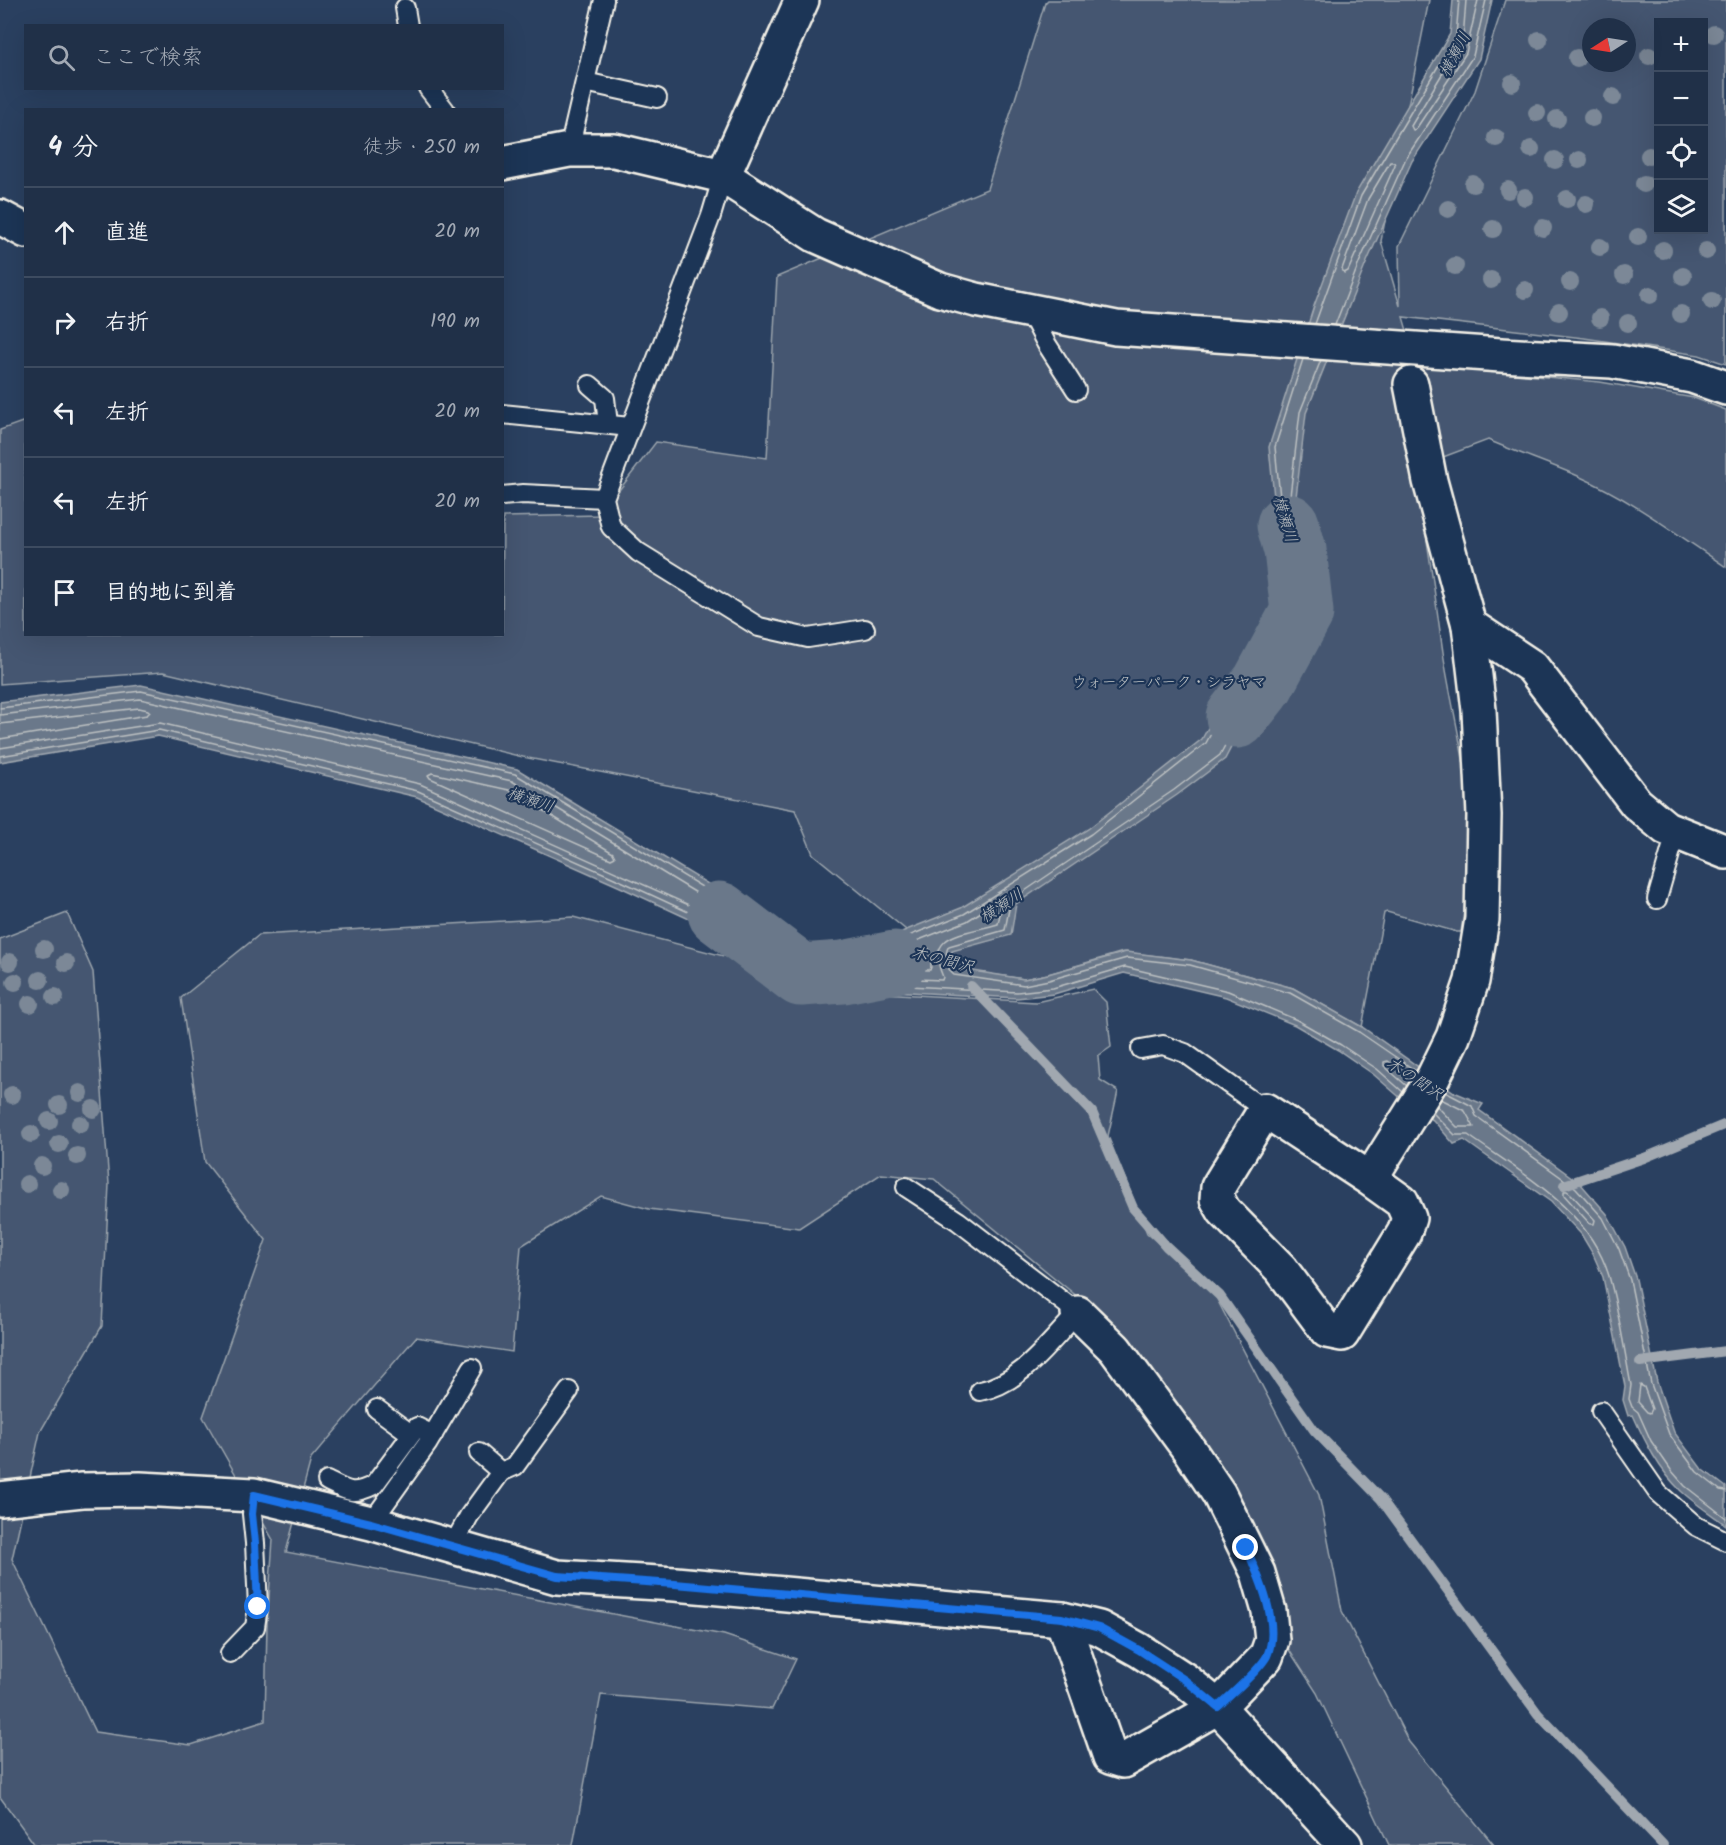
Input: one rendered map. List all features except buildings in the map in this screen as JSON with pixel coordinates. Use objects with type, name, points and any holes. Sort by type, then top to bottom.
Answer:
[{"type":"street","points":[[723,176],[802,0]]},
{"type":"street","points":[[504,163],[569,150],[614,150],[723,176],[815,236],[900,274],[958,295],[1116,328],[1612,361],[1692,376],[1726,388]]},
{"type":"street","points":[[0,217],[24,230]]},
{"type":"street","points":[[1370,1179],[1433,1078],[1453,1037],[1472,981],[1482,919],[1484,815],[1479,710],[1469,625],[1430,481],[1411,384]]},
{"type":"street","points":[[1469,625],[1532,667],[1636,803],[1666,828],[1726,852]]},
{"type":"street","points":[[1265,1110],[1370,1179],[1402,1202],[1409,1218],[1407,1226],[1342,1334],[1328,1331],[1281,1269],[1224,1211],[1217,1199],[1218,1187],[1265,1110]]},
{"type":"street","points":[[1062,1618],[1110,1757],[1123,1761],[1218,1707],[1266,1657],[1272,1640],[1269,1611],[1257,1573],[1219,1494],[1115,1349],[1078,1313]]},
{"type":"street","points":[[0,1500],[82,1490],[140,1489],[254,1495],[371,1523],[557,1576],[687,1585],[1062,1618],[1099,1628],[1139,1650],[1185,1680],[1218,1707],[1341,1844]]},
{"type":"lane","points":[[569,150],[604,0]]},
{"type":"lane","points":[[585,82],[657,98]]},
{"type":"lane","points":[[430,90],[443,108]]},
{"type":"lane","points":[[723,176],[711,216],[604,498],[611,527],[638,552],[759,627],[808,638],[866,629]]},
{"type":"lane","points":[[1029,310],[1046,344],[1076,390]]},
{"type":"lane","points":[[590,385],[605,398],[608,424]]},
{"type":"lane","points":[[504,414],[630,427]]},
{"type":"lane","points":[[504,496],[523,494],[604,498]]},
{"type":"lane","points":[[1657,899],[1676,833]]},
{"type":"lane","points":[[1141,1049],[1163,1045],[1185,1053],[1265,1110]]},
{"type":"lane","points":[[906,1187],[958,1221],[1078,1313],[1021,1372],[996,1388],[980,1391]]},
{"type":"lane","points":[[371,1523],[433,1435],[472,1368]]},
{"type":"lane","points":[[452,1547],[469,1516],[501,1472],[515,1466],[569,1391]]},
{"type":"lane","points":[[377,1409],[411,1434]]},
{"type":"lane","points":[[1601,1411],[1658,1493],[1696,1526],[1726,1541]]},
{"type":"lane","points":[[327,1481],[350,1493],[374,1485],[417,1427],[433,1435]]},
{"type":"lane","points":[[479,1453],[501,1472]]},
{"type":"lane","points":[[230,1653],[255,1627],[258,1607],[252,1514],[254,1495]]},
{"type":"green space","name":"ウォーターパーク・シラヤマ","points":[[1048,0],[1429,0],[1381,241],[1400,306],[1399,246],[1475,91],[1505,0],[1726,0],[1726,364],[1699,355],[1584,338],[1403,317],[1417,365],[1600,382],[1694,398],[1726,410],[1726,567],[1617,495],[1567,471],[1488,440],[1414,468],[1468,791],[1470,825],[1467,880],[1461,932],[1384,913],[1362,1027],[1293,988],[1191,960],[1123,952],[1024,979],[954,969],[813,854],[795,810],[523,757],[163,672],[0,684],[0,430],[24,421],[24,636],[504,636],[504,517],[600,515],[656,442],[767,458],[777,277],[987,189],[1045,3]]},
{"type":"green space","points":[[67,913],[93,972],[109,1184],[102,1326],[40,1432],[12,1559],[95,1732],[191,1745],[265,1721],[267,1624],[273,1540],[203,1417],[266,1240],[205,1162],[181,998],[259,935],[573,917],[863,992],[1036,1002],[1093,989],[1106,1002],[1111,1047],[1098,1056],[1100,1080],[1118,1091],[1108,1136],[1147,1233],[1188,1270],[1210,1286],[1319,1495],[1342,1611],[1409,1742],[1494,1845],[1389,1845],[1317,1693],[1260,1605],[1259,1548],[1079,1298],[934,1179],[881,1174],[799,1228],[649,1209],[601,1196],[521,1246],[512,1352],[416,1337],[311,1459],[286,1552],[724,1635],[796,1659],[772,1709],[601,1695],[573,1845],[35,1845],[0,1797],[0,939]]},
{"type":"water","name":"木の間沢","points":[[1453,0],[1492,0],[1479,59],[1412,161],[1365,266],[1306,413],[1296,497],[1309,598],[1225,759],[1177,795],[1016,904],[1011,935],[952,951],[954,968],[1024,979],[1126,952],[1191,960],[1293,988],[1362,1027],[1454,1092],[1483,1104],[1479,1110],[1580,1183],[1607,1214],[1625,1247],[1636,1279],[1657,1382],[1674,1432],[1701,1468],[1726,1487],[1726,1525],[1691,1500],[1673,1483],[1653,1455],[1633,1415],[1628,1416],[1623,1400],[1625,1386],[1603,1277],[1581,1234],[1551,1202],[1464,1140],[1454,1144],[1433,1120],[1404,1101],[1373,1074],[1295,1025],[1226,997],[1124,973],[1054,994],[1017,998],[891,991],[823,981],[618,886],[417,797],[158,736],[0,762],[0,702],[141,685],[517,769],[806,943],[847,954],[961,908],[1088,829],[1202,739],[1283,587],[1269,447],[1314,306],[1356,193],[1450,34]]},
{"type":"waterway","name":"横瀬川","points":[[1237,717],[1263,684],[1302,612],[1295,550],[1288,525]]},
{"type":"waterway","name":"横瀬川","points":[[719,913],[801,975],[843,972],[895,962]]},
{"type":"waterway","points":[[971,986],[1092,1112],[1133,1208],[1166,1246],[1220,1296],[1314,1430],[1381,1499],[1538,1714],[1663,1845]]},
{"type":"waterway","points":[[1564,1185],[1644,1158],[1726,1124]]},
{"type":"waterway","points":[[1640,1362],[1726,1351]]},
{"type":"route","points":[[258,1607],[252,1514],[254,1495],[371,1523],[557,1576],[675,1584],[1062,1618],[1099,1628],[1139,1650],[1185,1680],[1218,1707],[1266,1657],[1272,1640],[1269,1611],[1246,1548]]}]
